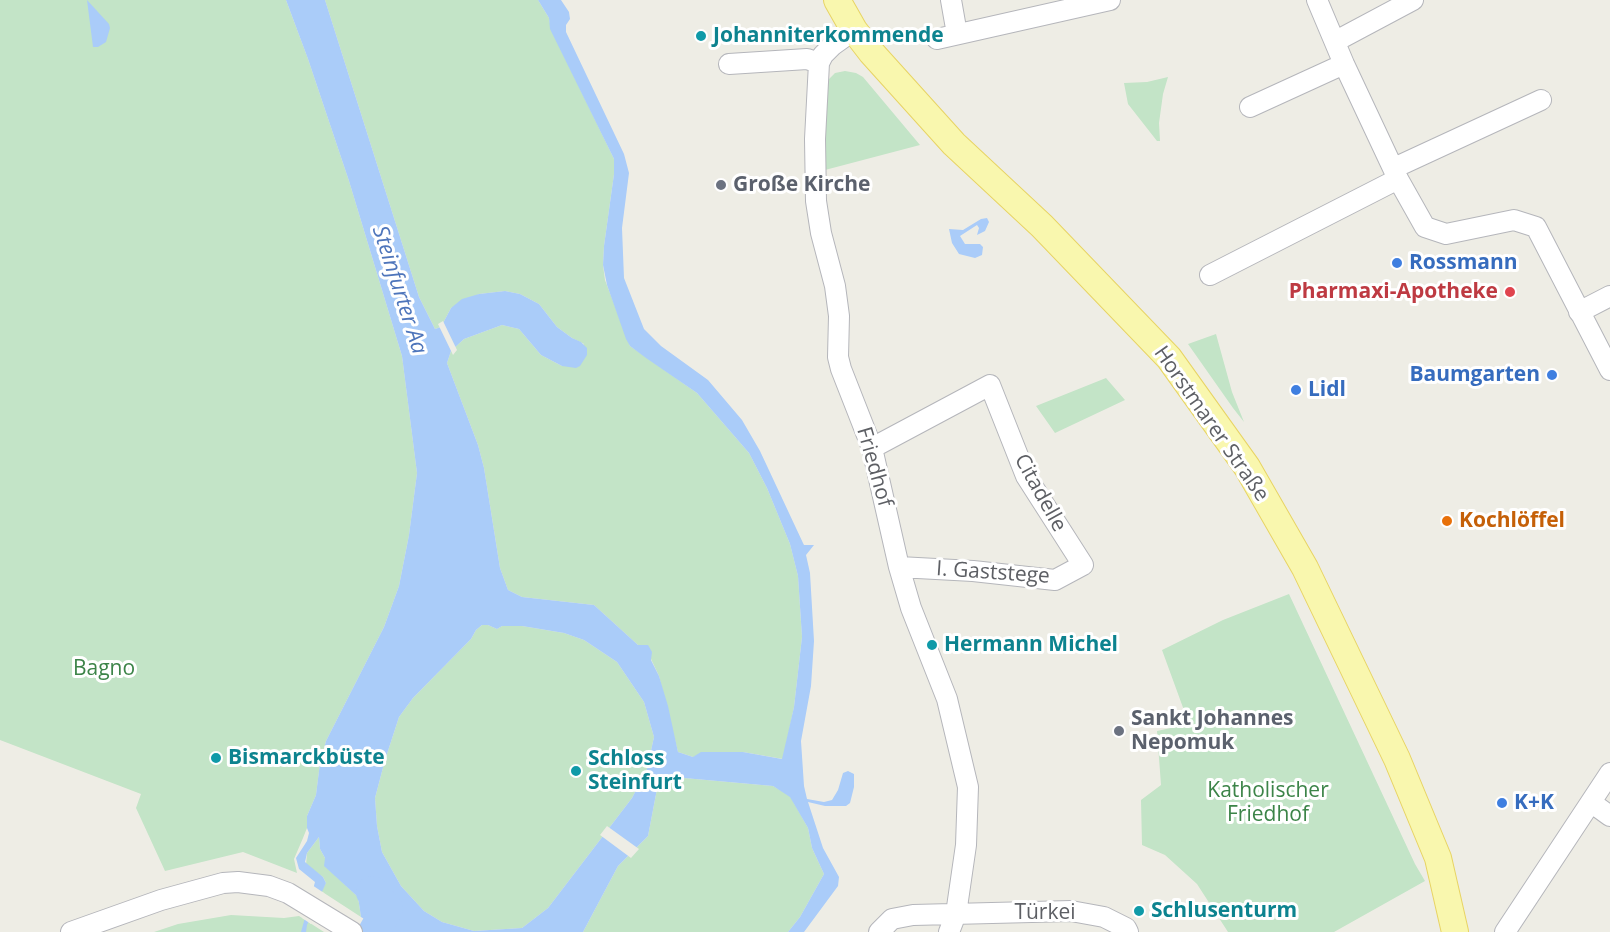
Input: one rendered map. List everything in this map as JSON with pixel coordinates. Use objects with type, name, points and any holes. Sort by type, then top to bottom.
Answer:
[{"type":"main road","name":"Horstmarer Straße","points":[[837,0],[854,30],[871,52],[954,144],[1042,226],[1169,358],[1247,467],[1305,568],[1397,759],[1438,858],[1455,932]]},
{"type":"street","points":[[951,0],[957,34]]},
{"type":"street","points":[[937,39],[1110,0]]},
{"type":"street","points":[[1317,0],[1336,40],[1344,64],[1396,174],[1425,227],[1446,234],[1514,220],[1536,227],[1610,370]]},
{"type":"street","points":[[1336,40],[1413,0]]},
{"type":"street","points":[[729,64],[807,59],[819,63],[833,45],[854,30]]},
{"type":"street","name":"Friedhof","points":[[819,63],[816,201],[821,232],[835,286],[839,316],[838,357],[872,448],[899,567],[911,608],[947,699],[968,787],[966,845],[952,923]]},
{"type":"street","points":[[1250,107],[1344,64]]},
{"type":"street","points":[[1210,275],[1396,174],[1541,100]]},
{"type":"street","points":[[1579,312],[1610,296]]},
{"type":"street","name":"Citadelle","points":[[872,448],[990,385],[1026,476],[1083,565]]},
{"type":"street","name":"I. Gaststege","points":[[899,567],[974,571],[1055,580],[1083,565]]},
{"type":"street","points":[[1505,932],[1610,773]]},
{"type":"street","points":[[1592,803],[1610,816]]},
{"type":"street","points":[[71,932],[161,900],[223,884],[252,882],[288,893],[352,932]]},
{"type":"street","name":"Türkei","points":[[879,932],[892,919],[913,915],[952,923],[1071,910],[1104,917],[1126,928],[1128,932]]},
{"type":"green space","name":"Bagno","points":[[0,0],[286,0],[308,59],[349,181],[402,356],[417,473],[409,535],[399,586],[384,627],[326,741],[320,763],[316,795],[307,816],[307,828],[294,859],[297,873],[243,852],[165,871],[136,808],[141,794],[0,740]]},
{"type":"green space","points":[[325,0],[538,0],[549,18],[551,29],[614,159],[603,265],[605,280],[630,346],[697,393],[749,453],[767,488],[790,544],[798,576],[802,637],[794,707],[783,759],[743,752],[693,757],[678,752],[659,676],[651,659],[638,645],[594,605],[522,597],[508,590],[500,568],[484,468],[478,445],[447,363],[451,351],[464,339],[502,325],[519,329],[541,355],[562,366],[584,344],[557,327],[539,304],[520,294],[505,291],[479,294],[451,308],[441,327],[435,329],[419,297]]},
{"type":"green space","points":[[845,71],[863,77],[920,145],[825,170],[823,88],[835,73]]},
{"type":"green space","points":[[1168,77],[1159,123],[1160,141],[1157,141],[1128,104],[1124,83],[1147,82]]},
{"type":"green space","points":[[1216,334],[1232,392],[1244,422],[1188,344]]},
{"type":"green space","points":[[1106,378],[1125,400],[1055,433],[1036,406]]},
{"type":"green space","name":"Katholischer Friedhof","points":[[1289,594],[1425,881],[1334,932],[1228,932],[1197,884],[1165,855],[1142,845],[1141,800],[1161,785],[1157,731],[1189,724],[1162,650],[1223,620]]},
{"type":"green space","points":[[482,625],[497,629],[502,626],[522,626],[564,633],[584,640],[617,662],[644,702],[654,737],[647,769],[632,798],[548,908],[522,928],[474,931],[442,922],[424,911],[401,886],[382,852],[375,798],[399,717],[413,698]]},
{"type":"green space","points":[[673,777],[773,786],[790,796],[808,828],[812,848],[824,874],[800,917],[788,932],[583,932],[618,866],[648,836],[657,789]]},
{"type":"green space","points":[[319,837],[325,866],[358,897],[361,917],[321,891],[326,883],[323,877],[306,865],[307,853]]},
{"type":"green space","points":[[231,915],[284,918],[299,916],[324,932],[154,932],[178,924]]},
{"type":"water","points":[[87,0],[110,28],[106,42],[98,47],[93,47]]},
{"type":"water","points":[[286,0],[325,0],[419,297],[435,329],[441,327],[451,308],[462,299],[479,294],[505,291],[520,294],[539,304],[557,327],[587,348],[587,355],[580,366],[576,368],[562,366],[541,355],[519,329],[502,325],[464,339],[451,351],[447,363],[478,445],[484,468],[500,568],[508,590],[522,597],[594,605],[638,645],[648,645],[652,652],[651,660],[659,676],[668,706],[678,752],[693,757],[701,752],[743,752],[782,759],[794,707],[802,637],[798,576],[790,544],[767,488],[749,453],[697,393],[630,346],[626,339],[607,285],[603,265],[614,159],[550,29],[549,18],[538,0],[561,0],[569,12],[570,19],[566,25],[566,32],[624,154],[629,173],[622,228],[624,278],[644,329],[661,346],[708,380],[742,420],[760,451],[804,545],[814,545],[806,555],[810,573],[814,641],[811,686],[801,741],[804,786],[807,799],[824,802],[832,800],[843,773],[848,771],[854,774],[854,787],[850,803],[846,806],[825,806],[808,802],[823,848],[839,877],[838,886],[804,932],[788,932],[800,917],[824,874],[812,848],[808,828],[790,797],[773,786],[673,777],[657,789],[648,836],[618,866],[583,932],[385,932],[361,917],[358,897],[324,866],[325,858],[320,849],[319,837],[307,853],[305,862],[323,877],[326,883],[306,932],[301,932],[315,882],[299,869],[296,858],[307,841],[309,833],[307,816],[316,795],[320,763],[326,741],[384,627],[399,586],[409,535],[417,473],[402,356],[349,181]],"holes":[[[482,625],[497,629],[502,626],[522,626],[564,633],[584,640],[617,662],[644,702],[654,737],[647,769],[632,798],[548,908],[522,928],[474,931],[442,922],[424,911],[401,886],[382,852],[375,798],[399,717],[413,698],[471,639],[476,630]]]},
{"type":"water","points":[[987,218],[989,222],[985,231],[977,235],[979,228],[977,225],[960,236],[965,244],[980,244],[983,247],[982,255],[975,258],[959,254],[952,243],[949,229],[963,230]]},
{"type":"pier","points":[[443,321],[457,350],[453,355],[438,324]]},
{"type":"pier","points":[[607,826],[639,849],[631,858],[600,835]]},
{"type":"pier","points":[[312,885],[324,893],[311,924],[302,918]]},
{"type":"waterway","name":"Steinfurter Aa","points":[[372,892],[387,909],[374,932]]},
{"type":"place","name":"Johanniterkommende","points":[[701,36]]},
{"type":"place","name":"Große Kirche","points":[[721,185]]},
{"type":"place","name":"Rossmann","points":[[1397,263]]},
{"type":"place","name":"Pharmaxi-Apotheke","points":[[1510,292]]},
{"type":"place","name":"Baumgarten","points":[[1552,375]]},
{"type":"place","name":"Lidl","points":[[1296,390]]},
{"type":"place","name":"Kochlöffel","points":[[1447,521]]},
{"type":"place","name":"Hermann Michel","points":[[932,645]]},
{"type":"place","name":"Sankt Johannes Nepomuk","points":[[1119,731]]},
{"type":"place","name":"Bismarckbüste","points":[[216,758]]},
{"type":"place","name":"Schloss Steinfurt","points":[[576,771]]},
{"type":"place","name":"K+K","points":[[1502,803]]},
{"type":"place","name":"Schlusenturm","points":[[1139,911]]}]
